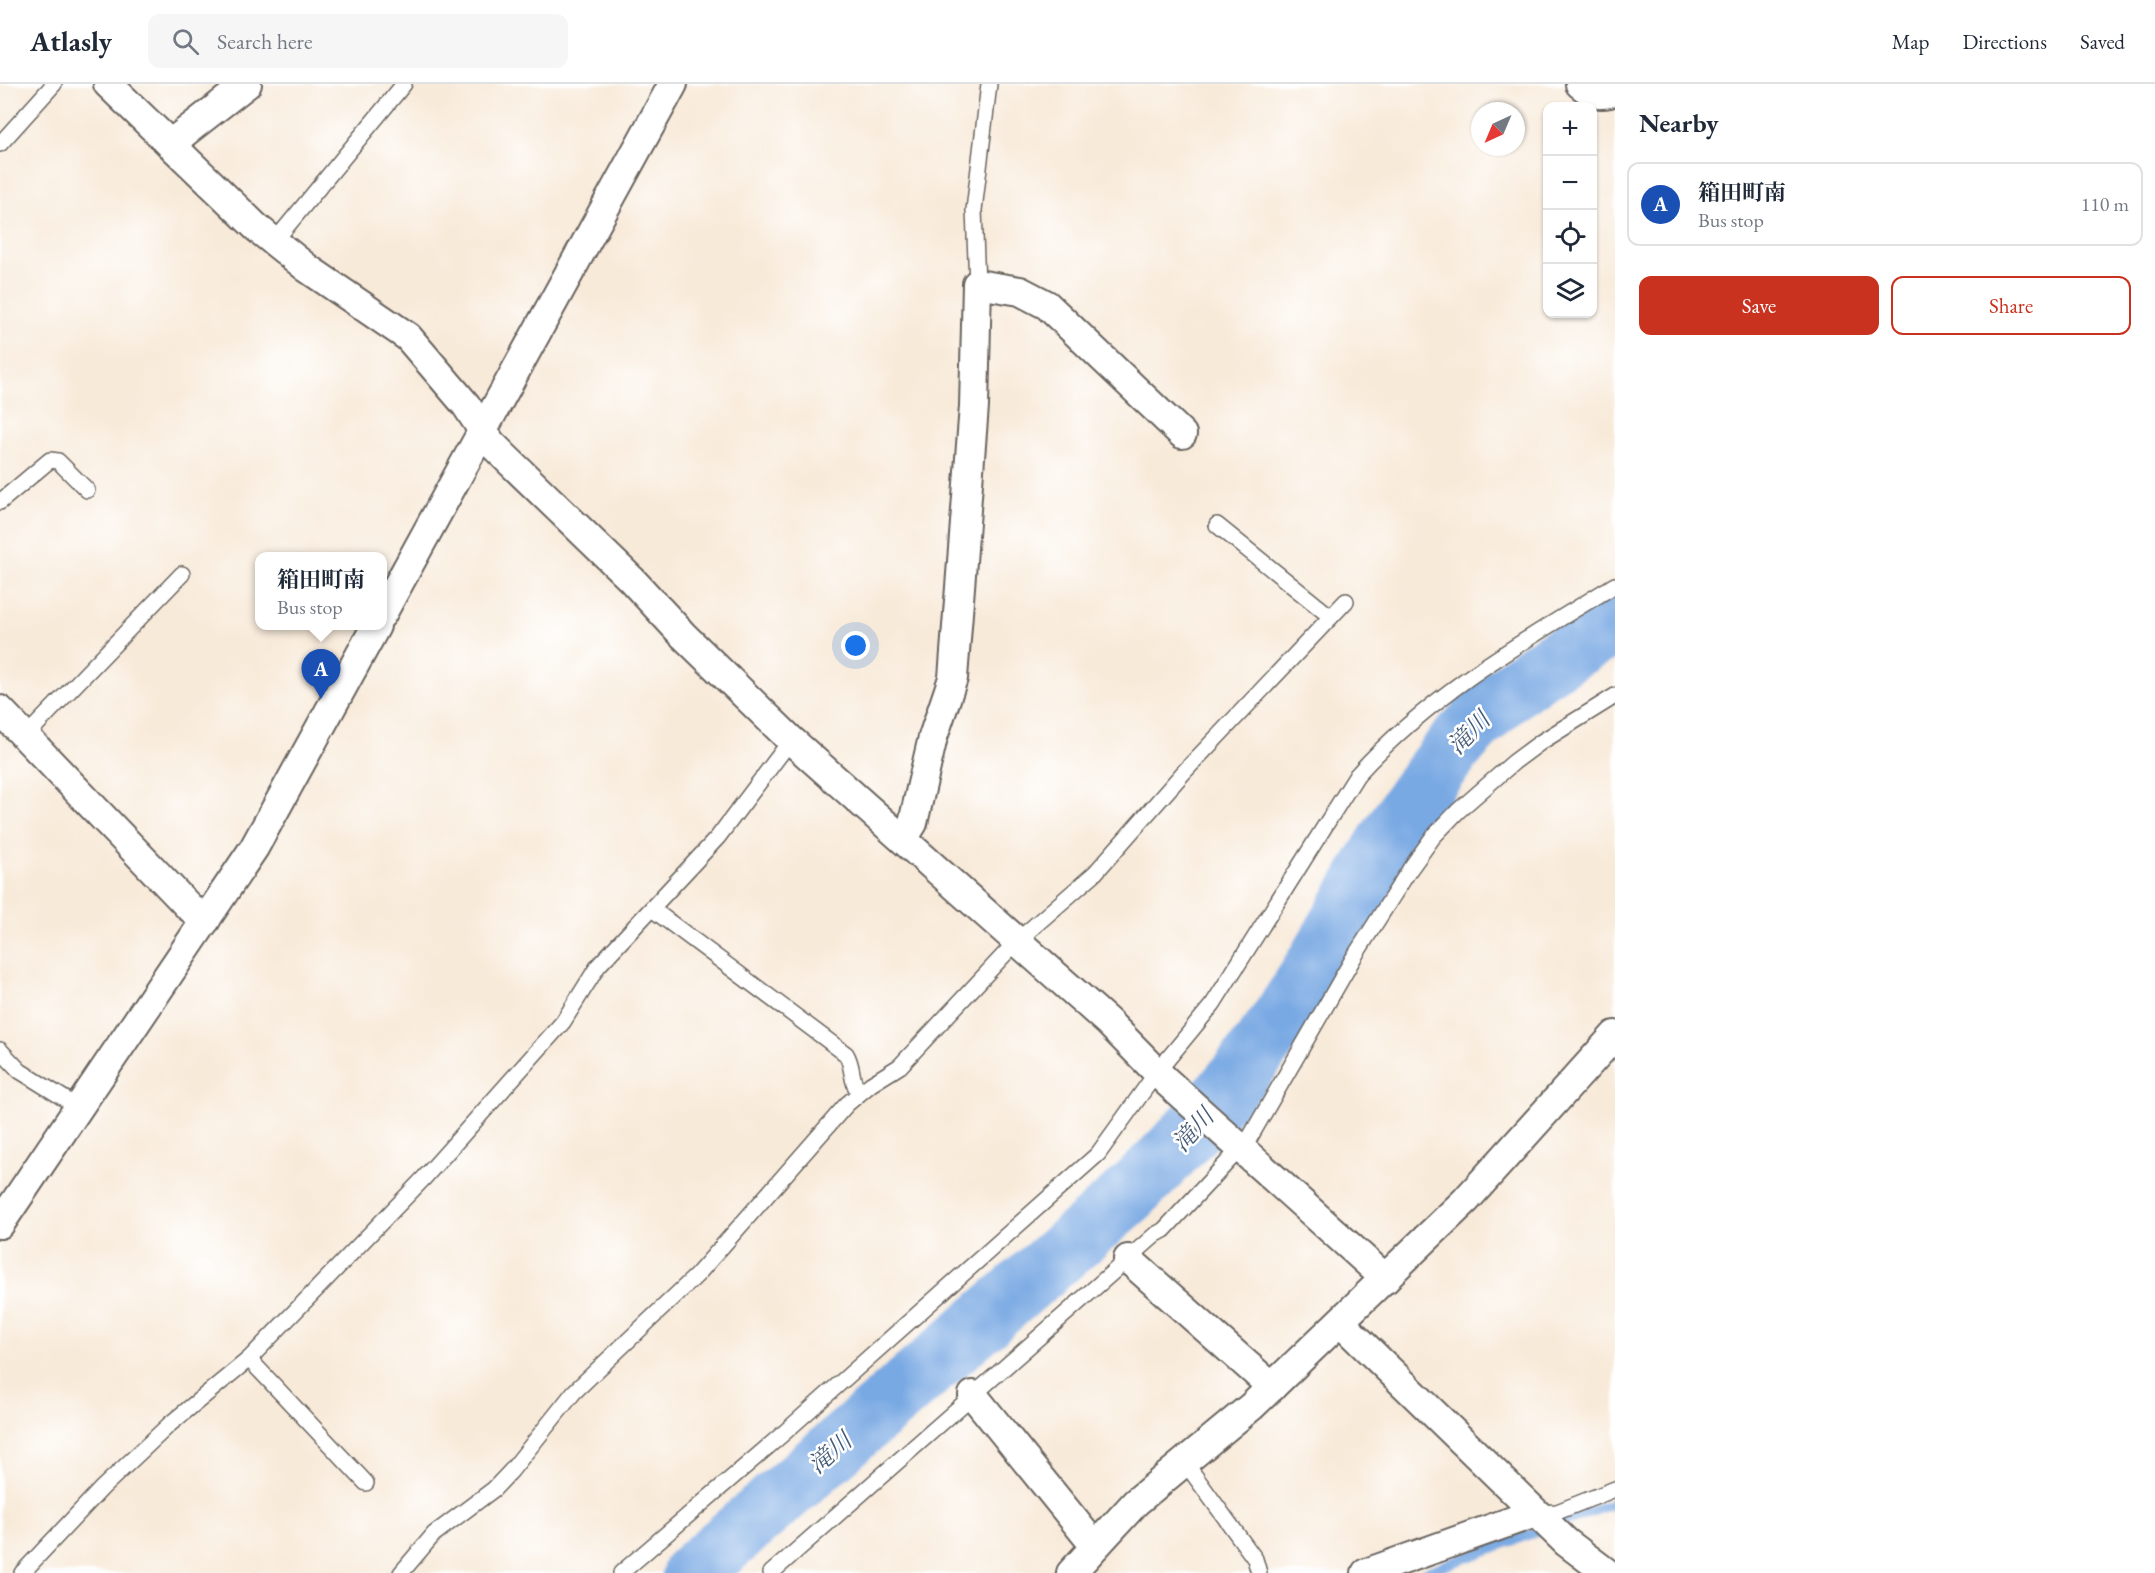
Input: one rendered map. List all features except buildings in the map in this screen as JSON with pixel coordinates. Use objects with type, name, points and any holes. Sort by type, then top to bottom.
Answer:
[{"type":"street","points":[[108,84],[233,208],[274,242],[408,337],[505,457],[632,580],[683,635],[791,740],[1108,1022],[1162,1077],[1386,1279]]},
{"type":"street","points":[[170,144],[247,84]]},
{"type":"street","points":[[387,605],[673,84]]},
{"type":"street","points":[[1580,84],[1593,93],[1605,96],[1615,91]]},
{"type":"street","points":[[903,839],[913,823],[933,737],[953,678],[974,406],[977,284],[1020,291],[1047,305],[1182,434]]},
{"type":"street","points":[[0,1224],[254,848],[374,630]]},
{"type":"street","points":[[0,710],[189,907],[206,920]]},
{"type":"street","points":[[1071,1573],[1136,1502],[1272,1387],[1341,1323],[1466,1200],[1615,1035]]},
{"type":"street","points":[[1128,1258],[1272,1387]]},
{"type":"street","points":[[1341,1323],[1535,1513],[1566,1542],[1607,1573]]},
{"type":"street","points":[[973,1395],[1095,1546]]},
{"type":"street","points":[[1366,1573],[1412,1568],[1535,1513]]},
{"type":"lane","points":[[0,144],[54,84]]},
{"type":"lane","points":[[274,242],[404,84]]},
{"type":"lane","points":[[977,284],[974,210],[989,84]]},
{"type":"lane","points":[[0,502],[50,460],[58,461],[87,490]]},
{"type":"lane","points":[[1217,525],[1331,617]]},
{"type":"lane","points":[[25,737],[182,574]]},
{"type":"lane","points":[[621,1573],[1098,1154],[1162,1077],[1213,1004],[1357,775],[1382,747],[1439,697],[1615,585]]},
{"type":"lane","points":[[401,1573],[434,1534],[505,1477],[574,1392],[697,1275],[859,1093],[900,1066],[1017,941],[1095,873],[1184,772],[1346,601]]},
{"type":"lane","points":[[771,1573],[1128,1258],[1164,1230],[1237,1144],[1252,1133],[1295,1056],[1392,896],[1433,837],[1458,811],[1514,762],[1541,742],[1615,696]]},
{"type":"lane","points":[[22,1573],[127,1464],[178,1417],[249,1359],[424,1178],[563,1022],[579,1001],[598,966],[732,821],[791,740]]},
{"type":"lane","points":[[652,909],[846,1054],[852,1063],[852,1080],[859,1093]]},
{"type":"lane","points":[[0,1050],[20,1071],[78,1107]]},
{"type":"lane","points":[[249,1359],[366,1483]]},
{"type":"lane","points":[[1184,1461],[1255,1559],[1259,1573]]},
{"type":"lane","points":[[1535,1513],[1557,1512],[1615,1489]]},
{"type":"waterway","name":"滝川","points":[[692,1573],[1152,1173],[1216,1103],[1275,1028],[1315,965],[1400,820],[1450,752],[1478,721],[1509,693],[1543,668],[1615,625]]},
{"type":"waterway","points":[[1424,1573],[1615,1503]]},
{"type":"place","name":"箱田町南","points":[[321,699]]}]
